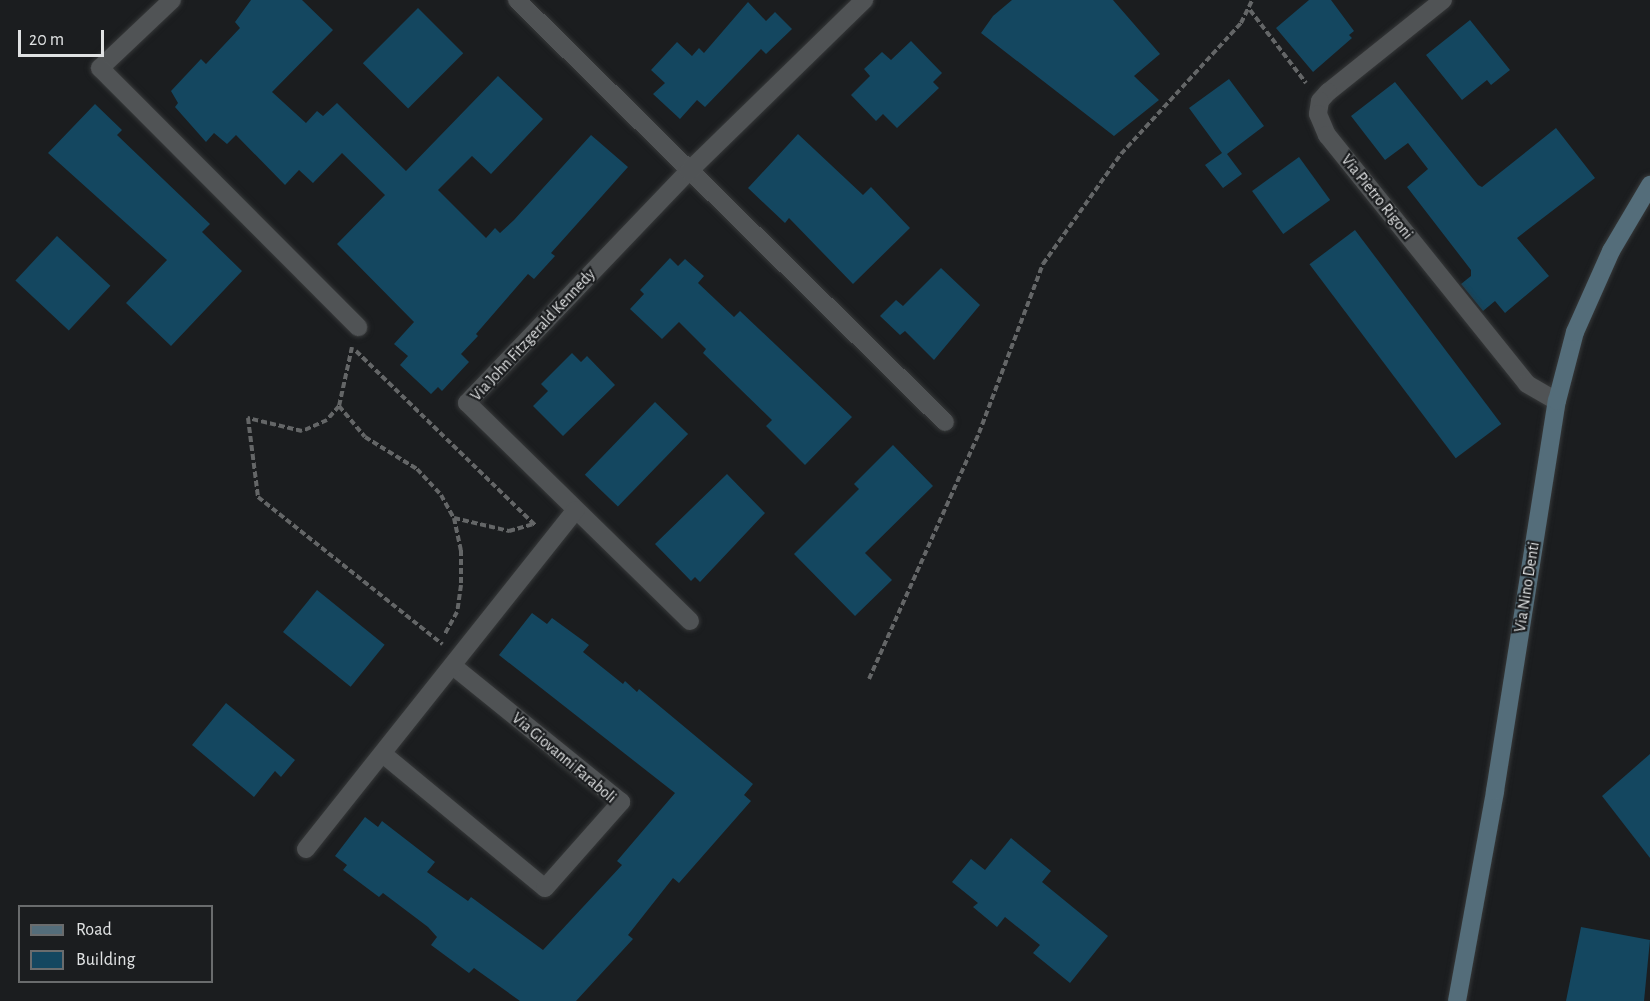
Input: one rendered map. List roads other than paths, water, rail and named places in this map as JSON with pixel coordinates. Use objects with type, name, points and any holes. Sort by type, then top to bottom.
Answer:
[{"type":"street","points":[[172,0],[100,68],[358,327]]},
{"type":"street","points":[[517,0],[945,422]]},
{"type":"street","points":[[689,171],[864,0]]},
{"type":"street","name":"Via Pietro Rigoni","points":[[1443,0],[1320,101],[1318,114],[1327,135],[1527,384],[1557,401]]},
{"type":"street","name":"Via John Fitzgerald Kennedy","points":[[689,171],[467,403],[690,621]]},
{"type":"street","name":"Via Nino Denti","points":[[1456,1001],[1495,791],[1557,401],[1575,332],[1611,251],[1649,188]]},
{"type":"street","points":[[306,849],[576,510]]},
{"type":"street","name":"Via Giovanni Faraboli","points":[[383,754],[545,888],[621,802],[457,661]]}]
